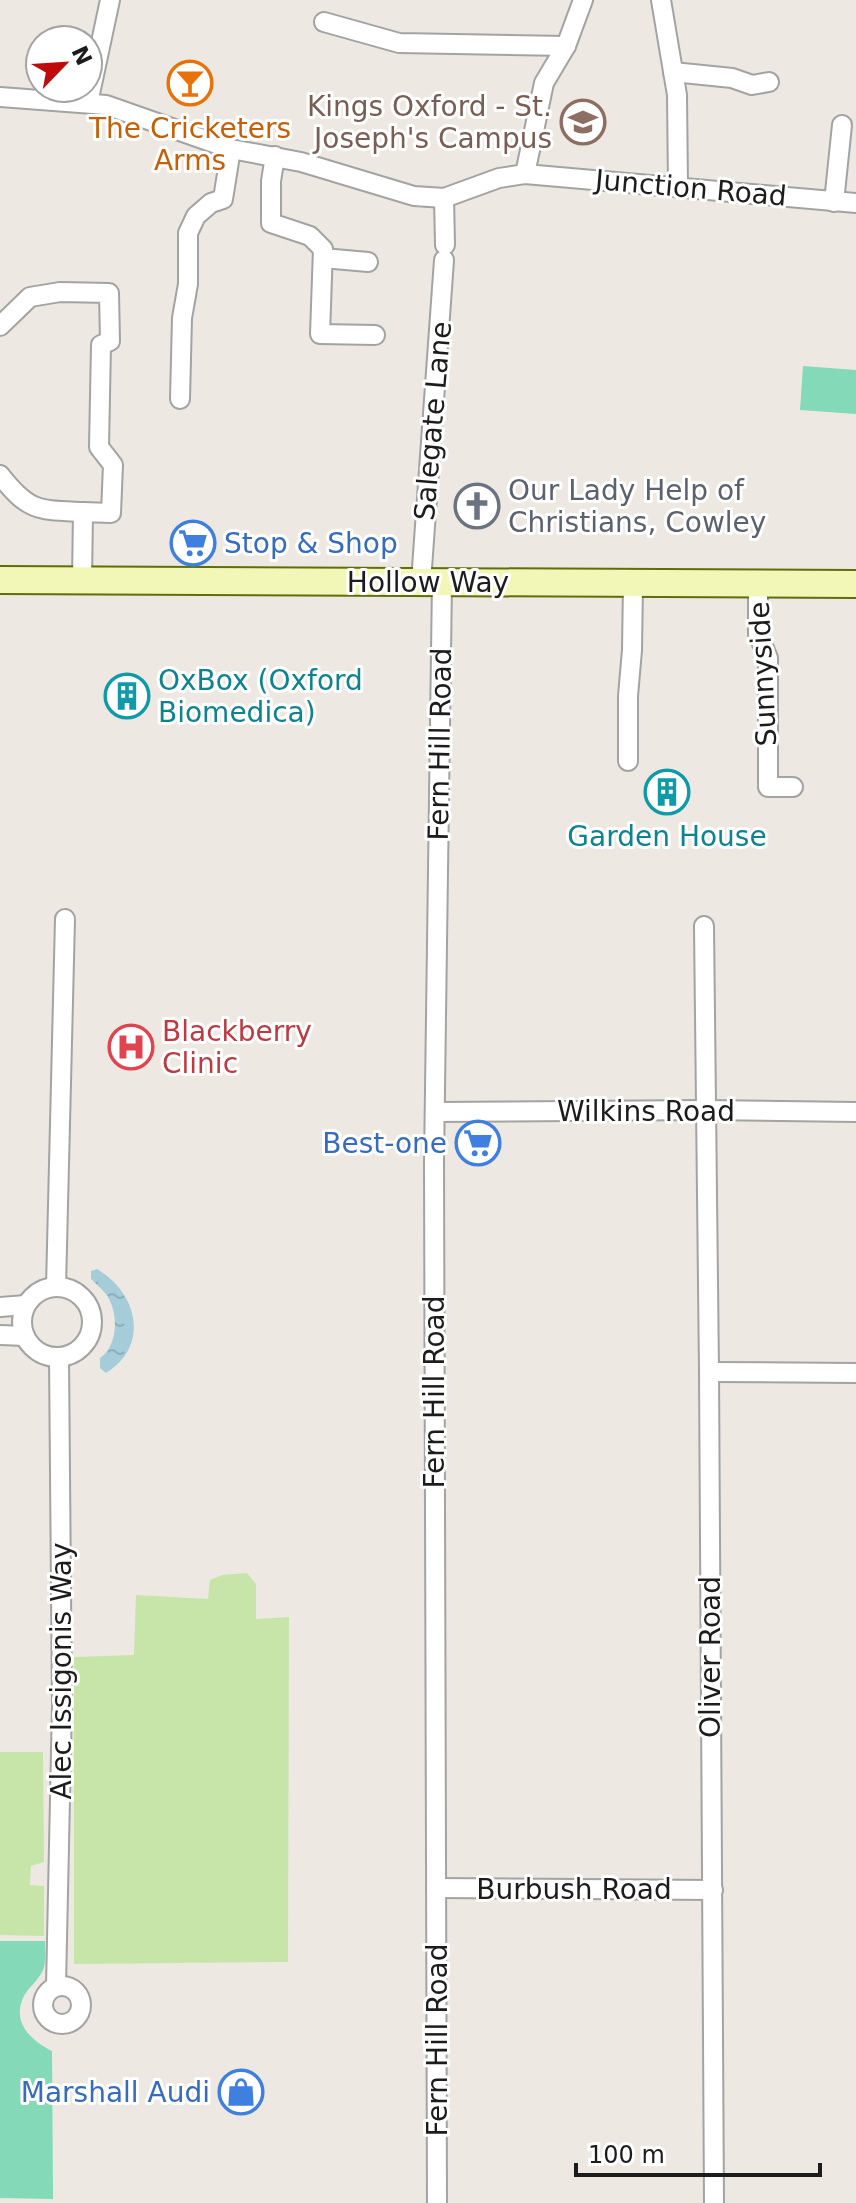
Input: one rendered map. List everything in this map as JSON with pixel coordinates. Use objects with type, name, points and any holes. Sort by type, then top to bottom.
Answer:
[{"type":"main road","name":"Hollow Way","points":[[0,580],[856,584]]},
{"type":"street","points":[[104,28],[110,0]]},
{"type":"street","points":[[525,174],[544,83],[566,46],[583,0]]},
{"type":"street","points":[[661,0],[677,95],[678,186]]},
{"type":"street","points":[[324,22],[399,43],[566,46]]},
{"type":"street","points":[[673,72],[732,78],[752,85],[769,82]]},
{"type":"street","points":[[0,97],[24,99]]},
{"type":"street","points":[[93,104],[120,109],[231,149],[275,156],[414,196],[444,198]]},
{"type":"street","points":[[834,202],[842,125]]},
{"type":"street","points":[[180,399],[182,318],[188,284],[188,233],[196,216],[211,203],[223,199],[231,149]]},
{"type":"street","points":[[275,156],[271,181],[271,223],[310,236],[323,249],[320,334],[375,335]]},
{"type":"street","name":"Junction Road","points":[[444,198],[499,178],[525,174],[856,203]]},
{"type":"street","name":"Salegate Lane","points":[[432,581],[445,252],[444,198]]},
{"type":"street","points":[[323,258],[368,262]]},
{"type":"street","points":[[0,326],[30,297],[60,292],[109,293],[110,341],[101,345],[99,447],[113,465],[111,513],[39,510],[17,497],[0,475]]},
{"type":"street","points":[[82,580],[83,512]]},
{"type":"street","name":"Fern Hill Road","points":[[432,581],[437,2203]]},
{"type":"street","points":[[628,761],[633,584]]},
{"type":"street","name":"Sunnyside","points":[[758,584],[758,634],[768,658],[768,787],[793,787]]},
{"type":"street","points":[[56,1287],[65,919]]},
{"type":"street","name":"Oliver Road","points":[[704,926],[714,2203]]},
{"type":"street","name":"Wilkins Road","points":[[436,1112],[856,1112]]},
{"type":"street","points":[[56,1287],[67,1288],[85,1300],[92,1320],[87,1341],[69,1355],[59,1357],[39,1351],[25,1336],[23,1315],[26,1305],[39,1292],[56,1287]]},
{"type":"street","points":[[0,1307],[26,1305]]},
{"type":"street","points":[[0,1335],[25,1336]]},
{"type":"street","name":"Alec Issigonis Way","points":[[56,1986],[62,1705],[59,1357]]},
{"type":"street","points":[[709,1372],[856,1373]]},
{"type":"street","name":"Burbush Road","points":[[436,1888],[713,1890]]},
{"type":"green space","points":[[803,366],[856,370],[856,414],[800,410]]},
{"type":"green space","points":[[247,1573],[256,1584],[256,1619],[289,1617],[288,1962],[74,1964],[74,1657],[134,1655],[136,1595],[208,1599],[210,1580],[222,1575]]},
{"type":"green space","points":[[0,1752],[43,1752],[44,1862],[31,1866],[30,1885],[44,1886],[44,1936],[0,1935]]},
{"type":"green space","points":[[0,1941],[45,1941],[44,1967],[25,1994],[20,2013],[21,2021],[30,2035],[52,2051],[53,2199],[0,2198]]},
{"type":"water","points":[[97,1269],[122,1292],[133,1320],[129,1349],[120,1362],[106,1373],[100,1368],[100,1358],[111,1345],[115,1318],[110,1300],[91,1279],[91,1271]]},
{"type":"place","name":"The Cricketers Arms","points":[[190,83]]},
{"type":"place","name":"Kings Oxford - St. Joseph's Campus","points":[[583,122]]},
{"type":"place","name":"Our Lady Help of Christians, Cowley","points":[[477,506]]},
{"type":"place","name":"Stop & Shop","points":[[193,543]]},
{"type":"place","name":"OxBox (Oxford Biomedica)","points":[[127,696]]},
{"type":"place","name":"Garden House","points":[[667,792]]},
{"type":"place","name":"Blackberry Clinic","points":[[131,1047]]},
{"type":"place","name":"Best-one","points":[[478,1143]]},
{"type":"place","name":"Marshall Audi","points":[[241,2092]]}]
